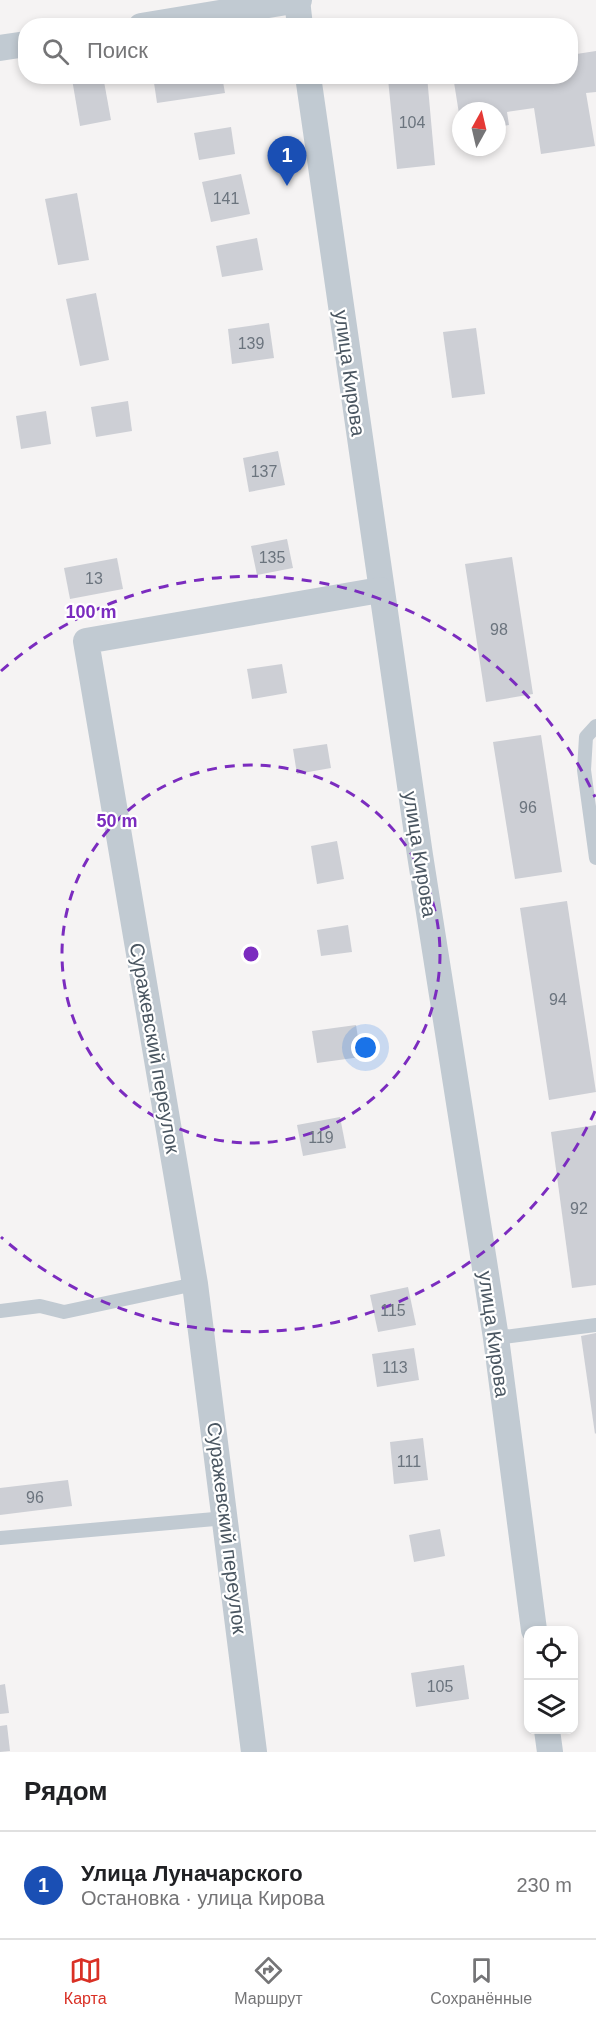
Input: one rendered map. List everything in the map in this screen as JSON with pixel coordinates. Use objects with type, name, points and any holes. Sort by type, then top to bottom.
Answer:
[{"type":"street","points":[[189,18],[297,0],[299,18]]},
{"type":"street","points":[[0,48],[18,45]]},
{"type":"street","name":"улица Кирова","points":[[309,84],[380,590],[496,1338],[533,1626]]},
{"type":"street","name":"Суражевский переулок","points":[[254,1752],[195,1284],[86,641],[380,590]]},
{"type":"street","points":[[548,1734],[550,1752]]},
{"type":"lane","points":[[596,726],[586,737],[584,770],[596,858]]},
{"type":"lane","points":[[0,1311],[39,1306],[64,1312],[195,1284]]},
{"type":"lane","points":[[496,1338],[596,1325]]},
{"type":"lane","points":[[0,1538],[226,1518]]},
{"type":"building","points":[[596,51],[596,92],[586,93],[595,146],[541,154],[534,108],[507,112],[509,125],[506,126],[506,102],[457,102],[454,84],[578,84],[578,54]]},
{"type":"building","points":[[73,84],[104,84],[111,120],[80,126]]},
{"type":"building","points":[[154,84],[223,84],[225,93],[157,103]]},
{"type":"building","points":[[388,84],[428,84],[435,165],[397,169]]},
{"type":"building","points":[[231,127],[235,154],[199,160],[194,133]]},
{"type":"building","points":[[241,174],[250,214],[211,222],[202,182]]},
{"type":"building","points":[[77,193],[89,260],[58,265],[45,199]]},
{"type":"building","points":[[257,238],[263,270],[222,277],[216,246]]},
{"type":"building","points":[[96,293],[109,360],[80,366],[66,299]]},
{"type":"building","points":[[269,323],[274,358],[232,364],[228,329]]},
{"type":"building","points":[[476,328],[485,394],[452,398],[443,332]]},
{"type":"building","points":[[128,401],[132,431],[96,437],[91,407]]},
{"type":"building","points":[[46,411],[51,444],[21,449],[16,416]]},
{"type":"building","points":[[278,451],[285,485],[249,492],[243,458]]},
{"type":"building","points":[[287,539],[293,568],[257,575],[251,546]]},
{"type":"building","points":[[512,557],[533,694],[486,702],[465,564]]},
{"type":"building","points":[[117,558],[123,589],[70,599],[64,568]]},
{"type":"building","points":[[282,664],[287,693],[252,699],[247,669]]},
{"type":"building","points":[[541,735],[562,872],[515,879],[493,742]]},
{"type":"building","points":[[327,744],[331,768],[297,774],[293,749]]},
{"type":"building","points":[[337,841],[344,879],[317,884],[311,846]]},
{"type":"building","points":[[567,901],[596,1092],[549,1100],[520,908]]},
{"type":"building","points":[[348,925],[352,952],[321,956],[317,930]]},
{"type":"building","points":[[356,1025],[361,1057],[317,1063],[312,1031]]},
{"type":"building","points":[[340,1117],[346,1148],[303,1156],[297,1125]]},
{"type":"building","points":[[596,1125],[596,1285],[572,1288],[551,1132]]},
{"type":"building","points":[[408,1287],[416,1325],[378,1332],[370,1295]]},
{"type":"building","points":[[596,1333],[596,1433],[595,1434],[581,1336]]},
{"type":"building","points":[[414,1348],[419,1380],[377,1387],[372,1354]]},
{"type":"building","points":[[423,1438],[428,1480],[394,1484],[390,1442]]},
{"type":"building","points":[[68,1480],[72,1506],[0,1515],[0,1488]]},
{"type":"building","points":[[440,1529],[445,1556],[414,1562],[409,1535]]},
{"type":"building","points":[[464,1665],[469,1699],[416,1707],[411,1673]]},
{"type":"building","points":[[5,1684],[9,1713],[0,1714],[0,1685]]},
{"type":"building","points":[[7,1725],[10,1751],[0,1752],[0,1726]]},
{"type":"place","name":"Улица Луначарского","points":[[287,186]]}]
